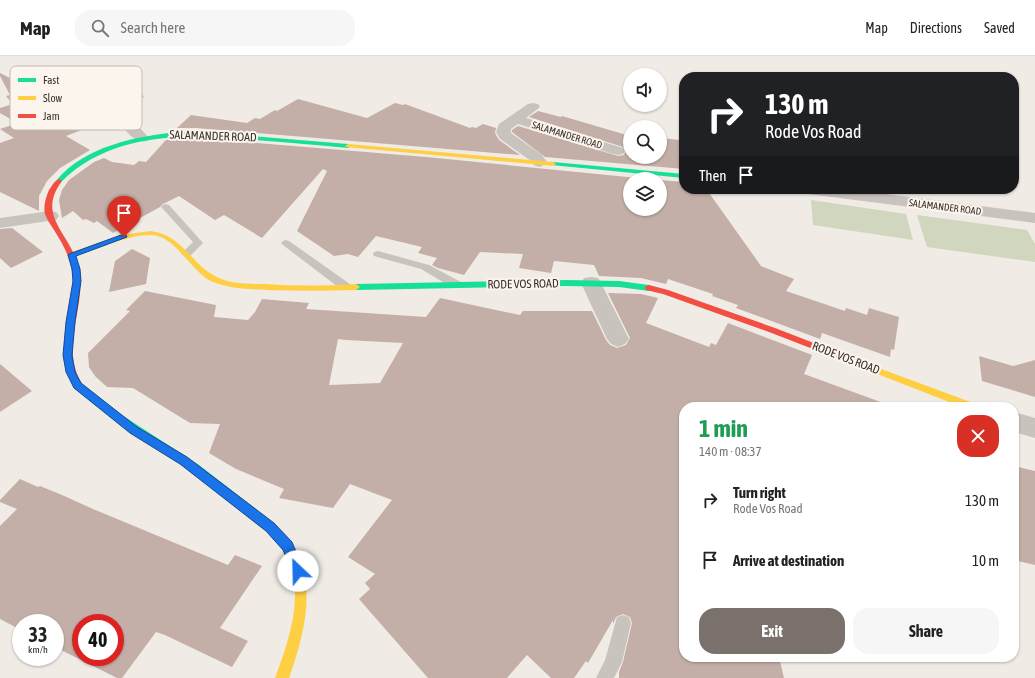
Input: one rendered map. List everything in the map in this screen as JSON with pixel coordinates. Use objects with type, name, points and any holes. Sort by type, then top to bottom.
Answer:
[{"type":"street","name":"SALAMANDER ROAD","points":[[533,107],[504,127],[503,133],[537,158],[539,162]]},
{"type":"street","name":"SALAMANDER ROAD","points":[[516,119],[618,151]]},
{"type":"street","points":[[134,130],[142,138]]},
{"type":"street","name":"SALAMANDER ROAD","points":[[50,216],[48,208],[54,186],[62,176],[80,164],[98,154],[142,138],[175,134],[216,134],[679,176]]},
{"type":"street","name":"SALAMANDER ROAD","points":[[847,194],[1035,218]]},
{"type":"street","points":[[0,223],[50,216],[72,255],[76,269],[77,281],[70,322],[68,355],[71,372],[78,385],[134,430],[189,465],[270,527],[288,546],[298,571],[301,592],[298,618],[282,678]]},
{"type":"street","name":"RODE VOS ROAD","points":[[72,255],[124,237],[151,233],[158,234],[173,241],[204,273],[216,280],[228,284],[266,288],[591,283],[641,286],[665,292],[831,351],[960,402]]},
{"type":"street","points":[[591,283],[618,339]]},
{"type":"street","points":[[1019,423],[1035,428]]},
{"type":"lane","points":[[166,207],[197,240],[198,243],[196,246],[186,254]]},
{"type":"lane","points":[[286,243],[346,287]]},
{"type":"lane","points":[[378,254],[425,267],[457,285]]},
{"type":"lane","points":[[605,678],[613,662],[623,622]]},
{"type":"green space","points":[[811,200],[906,214],[913,240],[813,225]]},
{"type":"green space","points":[[917,215],[1027,230],[1035,244],[1035,262],[927,247]]},
{"type":"building","points":[[0,73],[10,78],[10,95],[0,76]]},
{"type":"building","points":[[10,95],[10,101],[6,96]]},
{"type":"building","points":[[298,99],[367,118],[395,103],[405,104],[470,128],[476,128],[483,124],[496,128],[495,133],[499,140],[520,155],[196,128],[177,128],[191,115],[247,123],[255,118],[260,119],[275,110],[277,111]]},
{"type":"building","points":[[10,105],[10,119],[0,113],[0,108]]},
{"type":"building","points":[[538,111],[562,116],[623,134],[623,147],[529,117]]},
{"type":"building","points":[[10,126],[10,130],[82,130],[66,136],[90,150],[60,168],[47,181],[39,196],[39,211],[0,192],[0,143],[14,138],[0,129]]},
{"type":"building","points":[[518,126],[618,156],[623,155],[623,164],[545,157],[512,132],[512,130]]},
{"type":"building","points":[[196,138],[426,157],[623,177],[623,216],[667,216],[667,181],[679,182],[679,194],[710,194],[761,266],[794,279],[786,291],[845,311],[846,308],[867,315],[869,308],[899,317],[894,350],[891,349],[890,357],[822,333],[820,339],[736,308],[738,305],[712,296],[713,294],[668,279],[666,284],[641,278],[599,276],[594,265],[554,261],[551,273],[519,268],[523,254],[480,252],[464,275],[432,265],[437,258],[418,253],[422,247],[376,236],[358,257],[348,254],[334,256],[297,231],[327,171],[323,169],[262,238],[224,215],[215,220],[179,196],[113,233],[97,221],[94,223],[86,219],[83,220],[73,211],[62,218],[59,200],[62,190],[69,180],[94,162],[104,158],[112,162],[134,165],[139,161],[146,162],[166,140]]},
{"type":"building","points":[[667,139],[679,140],[679,169],[626,164],[667,164]]},
{"type":"building","points":[[12,228],[43,252],[11,268],[0,258],[0,229]]},
{"type":"building","points":[[132,249],[150,258],[146,284],[109,292],[115,261]]},
{"type":"building","points":[[145,291],[216,305],[214,317],[248,320],[255,312],[262,299],[309,303],[306,309],[426,317],[440,298],[520,315],[523,311],[592,311],[606,340],[610,345],[617,348],[626,345],[630,338],[608,293],[641,294],[658,298],[646,323],[709,347],[711,343],[716,345],[728,323],[812,355],[804,374],[881,402],[679,402],[679,662],[780,662],[784,678],[619,678],[619,672],[623,662],[632,623],[630,617],[623,614],[616,617],[613,624],[613,620],[588,663],[586,661],[574,678],[551,678],[527,655],[507,678],[428,678],[359,599],[370,589],[365,583],[375,574],[348,557],[392,500],[350,484],[333,508],[279,498],[284,489],[236,469],[209,453],[220,424],[190,423],[133,388],[107,387],[95,376],[89,367],[88,353],[130,311],[126,310]],"holes":[[[338,339],[403,343],[380,383],[329,385]]]},
{"type":"building","points":[[979,356],[1013,366],[1035,360],[1035,397],[982,381]]},
{"type":"building","points":[[0,364],[32,391],[0,412]]},
{"type":"building","points":[[1019,467],[1035,471],[1035,565],[1019,561]]},
{"type":"building","points":[[20,479],[62,495],[228,565],[235,555],[262,566],[220,628],[248,641],[232,667],[156,632],[122,678],[117,678],[93,666],[124,666],[124,614],[72,614],[72,656],[64,652],[64,614],[12,614],[12,625],[0,619],[0,526],[17,509],[0,502],[0,500]]},
{"type":"traffic: fast","points":[[59,181],[75,167],[100,153],[125,143],[162,136],[179,134],[216,135],[348,146]]},
{"type":"traffic: fast","points":[[553,164],[679,176]]},
{"type":"traffic: fast","points":[[356,287],[566,283],[619,284],[649,288]]},
{"type":"traffic: fast","points":[[78,386],[122,420],[195,468],[253,514]]},
{"type":"traffic: slow","points":[[348,146],[553,164]]},
{"type":"traffic: slow","points":[[72,255],[124,237],[151,233],[158,234],[173,241],[204,273],[216,280],[245,286],[312,289],[356,287]]},
{"type":"traffic: slow","points":[[865,366],[960,402]]},
{"type":"traffic: slow","points":[[253,514],[272,530],[288,548],[300,579],[301,596],[297,630],[282,678]]},
{"type":"traffic: jam","points":[[59,181],[50,196],[48,210],[49,215],[71,255],[75,267],[77,288],[69,343],[69,357],[71,371],[78,386]]},
{"type":"traffic: jam","points":[[649,288],[665,292],[772,330],[865,366]]},
{"type":"route","points":[[124,237],[72,255],[76,269],[77,281],[70,322],[68,355],[71,372],[78,385],[134,430],[183,460],[270,527],[288,546],[298,571]]}]
